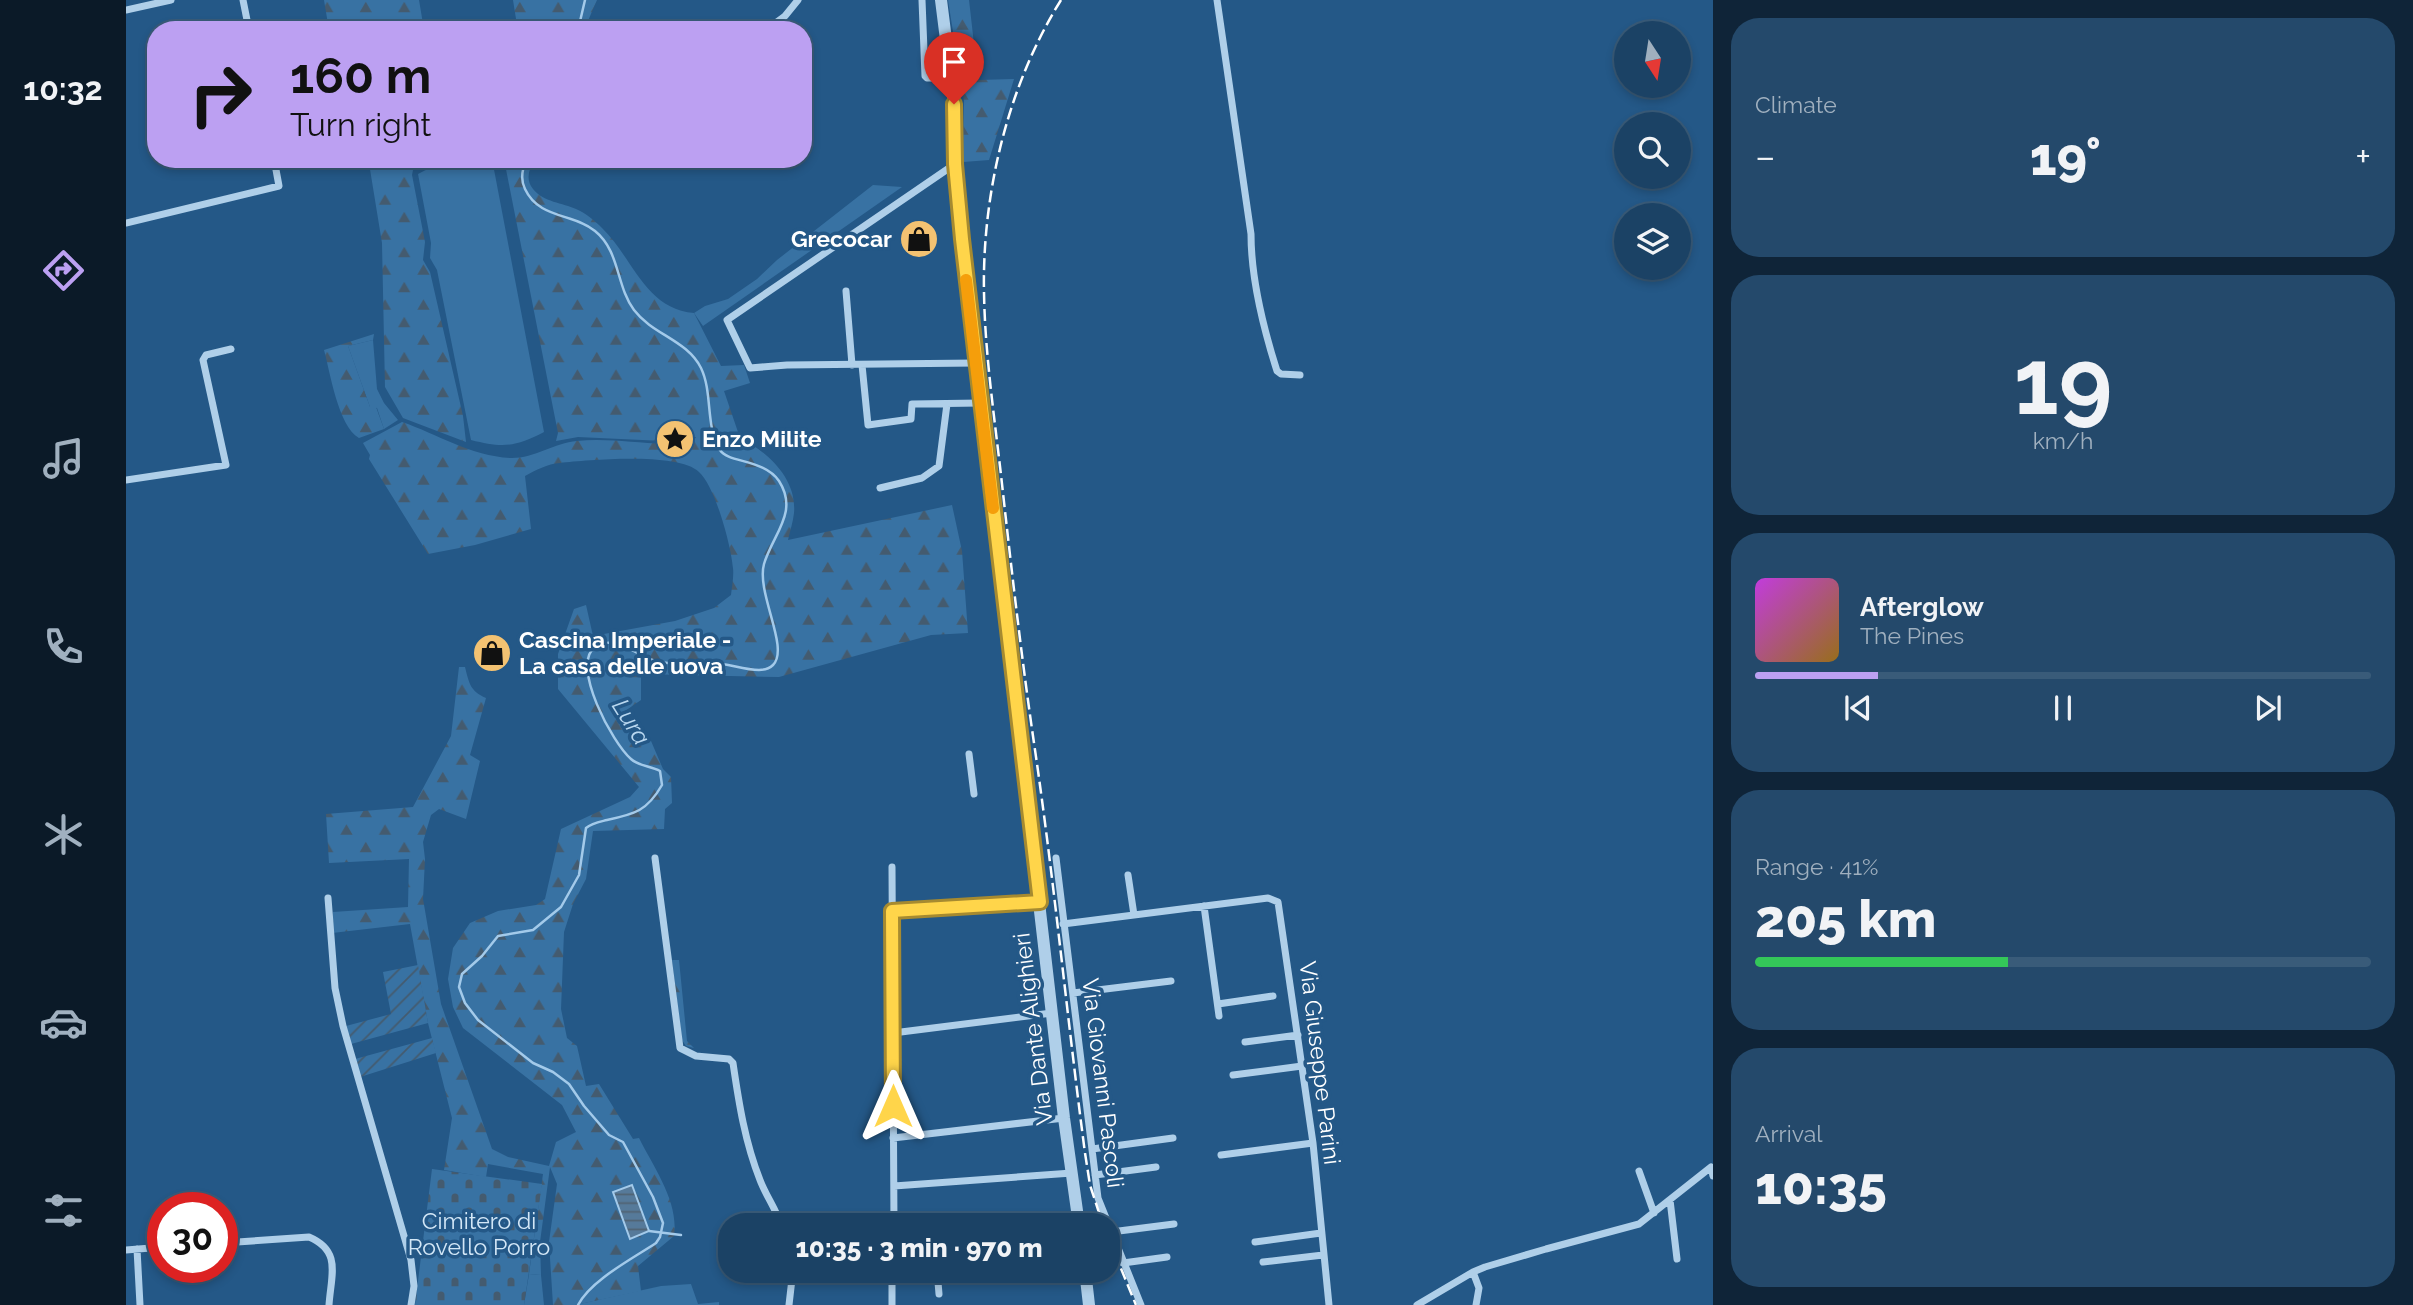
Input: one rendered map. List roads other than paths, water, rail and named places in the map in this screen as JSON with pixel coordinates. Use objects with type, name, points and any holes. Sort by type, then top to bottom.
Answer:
[{"type":"street","points":[[126,10],[171,0]]},
{"type":"street","points":[[243,0],[247,21]]},
{"type":"street","points":[[778,21],[798,0]]},
{"type":"street","points":[[922,0],[926,69]]},
{"type":"street","name":"Via Dante Alighieri","points":[[941,0],[953,88],[956,120],[955,164],[976,363],[1077,1213]]},
{"type":"street","points":[[1217,0],[1251,234],[1251,255],[1265,332],[1277,371],[1281,374],[1300,375]]},
{"type":"street","points":[[955,164],[727,320],[750,368],[787,365],[976,363]]},
{"type":"street","points":[[126,223],[279,186],[276,168]]},
{"type":"street","points":[[846,291],[852,365]]},
{"type":"street","points":[[126,480],[226,465],[203,360],[206,355],[231,349]]},
{"type":"street","points":[[862,365],[868,425],[911,419],[912,404],[981,407]]},
{"type":"street","points":[[880,488],[922,478],[939,466],[947,404]]},
{"type":"street","points":[[969,754],[974,794]]},
{"type":"street","points":[[655,858],[680,1048],[696,1056],[729,1059],[733,1063],[742,1124],[749,1150],[775,1213]]},
{"type":"street","name":"Via Giovanni Pascoli","points":[[1056,858],[1098,1198],[1104,1213]]},
{"type":"street","points":[[892,867],[894,1213]]},
{"type":"street","points":[[1128,875],[1134,915]]},
{"type":"street","points":[[328,898],[338,1001],[346,1039],[411,1260],[414,1286],[411,1305]]},
{"type":"street","name":"Via Giuseppe Parini","points":[[1063,924],[1268,898],[1278,902],[1313,1143],[1329,1305]]},
{"type":"street","points":[[892,911],[1040,902]]},
{"type":"street","points":[[1204,906],[1220,1016]]},
{"type":"street","points":[[1073,993],[1171,981]]},
{"type":"street","points":[[1218,1004],[1273,996]]},
{"type":"street","points":[[893,1033],[1052,1013]]},
{"type":"street","points":[[1245,1042],[1298,1035]]},
{"type":"street","points":[[1233,1075],[1302,1066]]},
{"type":"street","points":[[893,1138],[1064,1118]]},
{"type":"street","points":[[1093,1149],[1173,1138]]},
{"type":"street","points":[[1222,1155],[1313,1143]]},
{"type":"street","points":[[1096,1175],[1156,1167]]},
{"type":"street","points":[[1417,1305],[1473,1272],[1639,1224],[1711,1167],[1713,1176]]},
{"type":"street","points":[[1639,1171],[1654,1213]]},
{"type":"street","points":[[894,1185],[1072,1173]]},
{"type":"street","points":[[1670,1200],[1677,1259]]},
{"type":"street","points":[[1120,1231],[1174,1224]]},
{"type":"street","points":[[1255,1242],[1321,1233]]},
{"type":"street","points":[[238,1242],[309,1237],[320,1242],[328,1248],[332,1259],[329,1305]]},
{"type":"street","points":[[126,1250],[147,1248]]},
{"type":"street","points":[[137,1249],[140,1305]]},
{"type":"street","name":"Via Giovanni Pascoli","points":[[1120,1255],[1141,1305]]},
{"type":"street","points":[[1263,1262],[1323,1255]]},
{"type":"street","points":[[1123,1263],[1167,1257]]},
{"type":"street","points":[[1473,1272],[1479,1288],[1476,1305]]},
{"type":"street","points":[[789,1305],[792,1283]]},
{"type":"street","points":[[892,1283],[892,1305]]},
{"type":"street","points":[[938,1283],[939,1294]]},
{"type":"street","points":[[1086,1283],[1089,1305]]},
{"type":"waterway","name":"Lura","points":[[580,21],[585,0]]},
{"type":"waterway","name":"Lura","points":[[524,168],[522,182],[531,199],[547,211],[577,221],[595,231],[614,258],[628,301],[634,310],[642,319],[695,358],[705,378],[712,431],[720,450],[730,457],[756,465],[772,474],[779,481],[786,503],[782,523],[764,564],[763,576],[778,646],[773,665],[759,670],[718,663],[665,663],[611,643],[595,647],[589,656],[588,670],[591,686],[605,722],[631,759],[660,771],[662,785],[651,801],[639,810],[586,828],[579,875],[561,907],[533,930],[498,936],[482,956],[462,974],[459,987],[465,1003],[478,1020],[533,1063],[553,1072],[569,1084],[609,1135],[623,1142],[653,1197],[663,1223],[656,1243],[602,1279],[578,1305]]},
{"type":"waterway","points":[[649,1231],[681,1235]]},
{"type":"railway","points":[[1061,0],[1026,68],[1002,141],[988,217],[984,293],[990,384],[1016,609],[1085,1153],[1090,1185],[1099,1213]]},
{"type":"railway","points":[[1120,1266],[1136,1305]]},
{"type":"place","name":"Grecocar","points":[[919,239]]},
{"type":"place","name":"Enzo Milite","points":[[675,439]]},
{"type":"place","name":"Cascina Imperiale - La casa delle uova","points":[[492,653]]},
{"type":"park label","name":"Cimitero di Rovello Porro","points":[[479,1234]]}]
